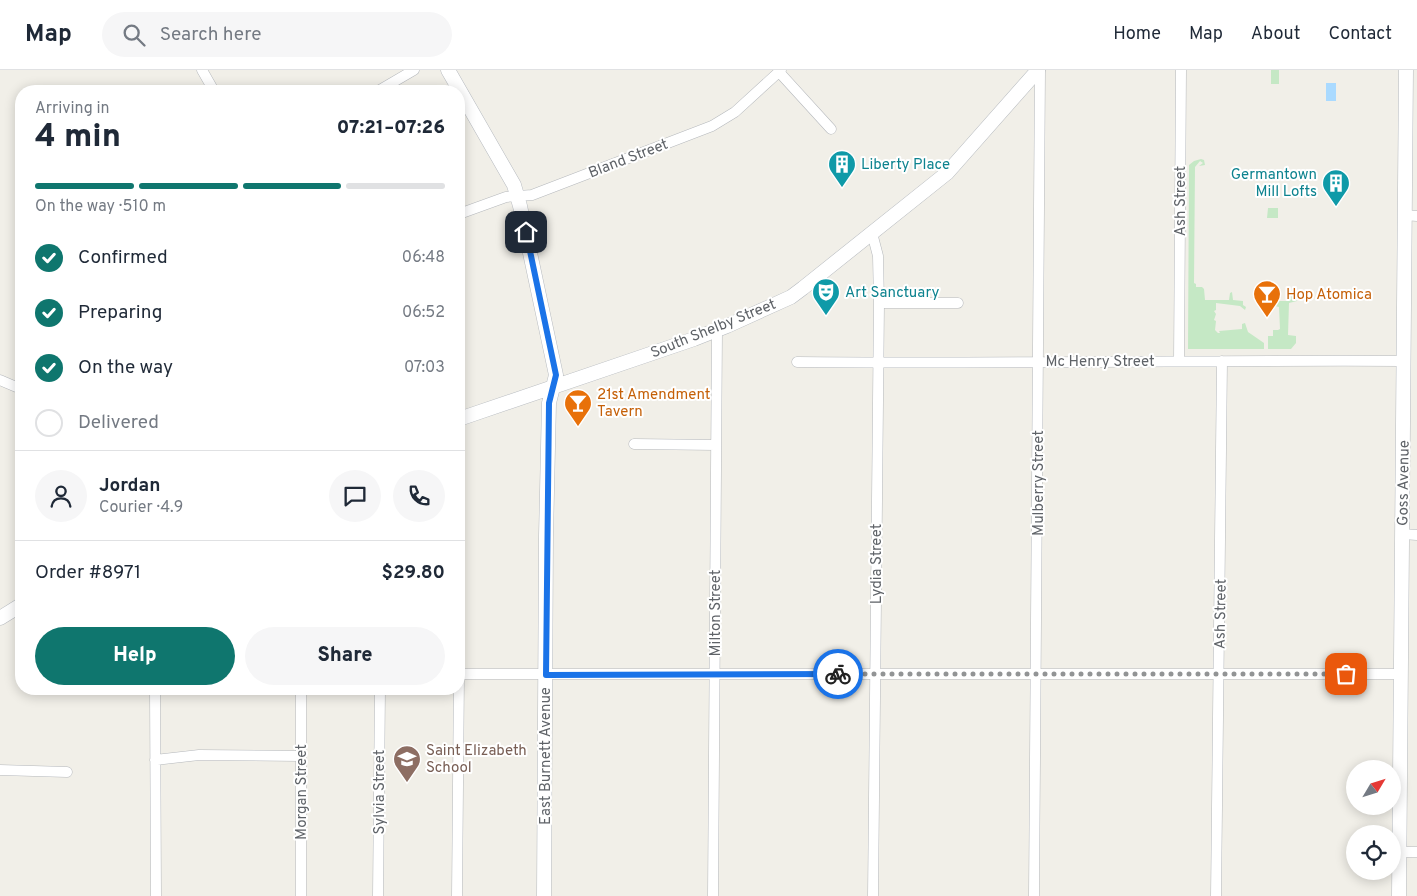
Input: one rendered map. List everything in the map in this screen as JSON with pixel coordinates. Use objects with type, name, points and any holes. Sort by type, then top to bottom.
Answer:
[{"type":"main road","name":"East Burnett Avenue","points":[[448,70],[457,85]]},
{"type":"main road","name":"South Shelby Street","points":[[465,417],[717,330],[791,297],[955,165],[1039,70]]},
{"type":"main road","name":"Goss Avenue","points":[[1399,825],[1404,361],[1410,216],[1406,70]]},
{"type":"main road","name":"East Burnett Avenue","points":[[465,100],[514,185],[518,196],[556,375],[549,403],[544,896]]},
{"type":"main road","points":[[0,618],[15,609]]},
{"type":"main road","name":"Goss Avenue","points":[[1399,880],[1399,896]]},
{"type":"street","points":[[202,70],[211,85]]},
{"type":"street","points":[[388,85],[414,70]]},
{"type":"street","name":"Mulberry Street","points":[[1034,896],[1039,70]]},
{"type":"street","name":"Ash Street","points":[[1178,361],[1180,70]]},
{"type":"street","points":[[780,71],[831,129]]},
{"type":"street","name":"Bland Street","points":[[465,212],[506,197],[532,195],[721,122],[735,112],[780,71]]},
{"type":"street","name":"Lydia Street","points":[[872,233],[878,256],[879,303],[873,896]]},
{"type":"street","points":[[879,303],[958,303]]},
{"type":"street","name":"Milton Street","points":[[713,896],[717,330]]},
{"type":"street","name":"Ash Street","points":[[1216,896],[1222,361]]},
{"type":"street","name":"Mc Henry Street","points":[[797,362],[1404,361]]},
{"type":"street","points":[[0,380],[15,386]]},
{"type":"street","points":[[634,444],[716,444]]},
{"type":"street","points":[[1402,534],[1417,535]]},
{"type":"street","points":[[465,674],[1401,674]]},
{"type":"street","points":[[156,695],[156,896]]},
{"type":"street","name":"Morgan Street","points":[[301,695],[301,896]]},
{"type":"street","name":"Sylvia Street","points":[[378,896],[380,695]]},
{"type":"street","points":[[457,896],[459,695]]},
{"type":"street","points":[[156,760],[199,755],[300,756]]},
{"type":"street","points":[[0,770],[66,772]]},
{"type":"street","points":[[1401,852],[1417,852]]},
{"type":"green space","points":[[1271,70],[1279,70],[1279,84],[1271,84]]},
{"type":"green space","points":[[1201,159],[1204,160],[1205,165],[1199,166],[1203,163],[1200,161],[1195,167],[1194,283],[1196,287],[1204,289],[1205,300],[1229,300],[1230,293],[1232,292],[1233,300],[1243,301],[1243,305],[1246,307],[1245,310],[1240,306],[1216,303],[1216,310],[1214,311],[1216,314],[1214,320],[1216,321],[1215,330],[1220,333],[1219,331],[1242,329],[1242,324],[1245,323],[1248,332],[1264,343],[1264,349],[1188,349],[1189,165]]},
{"type":"green space","points":[[1268,208],[1278,208],[1278,218],[1267,218]]},
{"type":"green space","points":[[1291,292],[1297,295],[1297,301],[1289,303],[1288,335],[1296,336],[1296,343],[1291,349],[1268,349],[1268,336],[1273,336],[1273,330],[1280,329],[1279,307],[1275,306],[1275,301],[1288,301],[1288,294]]},
{"type":"water","points":[[1326,83],[1336,83],[1336,101],[1326,101]]},
{"type":"way so far","points":[[838,674],[1346,674]]},
{"type":"place","name":"Liberty Place","points":[[842,188]]},
{"type":"place","name":"Germantown Mill Lofts","points":[[1336,207]]},
{"type":"place","name":"Art Sanctuary","points":[[826,316]]},
{"type":"place","name":"Hop Atomica","points":[[1267,318]]},
{"type":"place","name":"21st Amendment Tavern","points":[[578,427]]},
{"type":"place","name":"Saint Elizabeth School","points":[[407,783]]},
{"type":"route","points":[[526,232],[556,375],[549,403],[546,536],[546,675],[838,674]]}]
